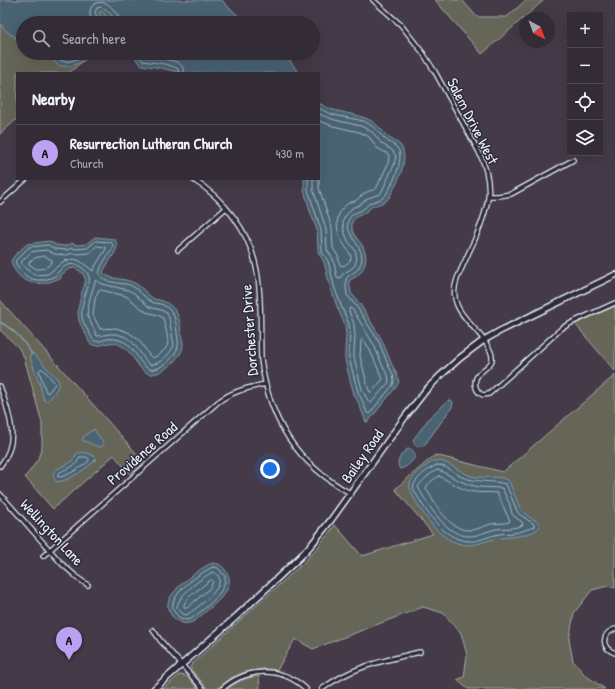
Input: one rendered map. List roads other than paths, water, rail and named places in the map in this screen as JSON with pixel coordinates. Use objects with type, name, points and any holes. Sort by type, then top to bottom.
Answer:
[{"type":"main road","name":"Bailey Road","points":[[154,689],[247,607],[300,557],[325,529],[426,390],[454,363],[484,340],[509,326],[615,275]]},
{"type":"street","name":"Salem Drive West","points":[[373,0],[401,25],[419,46],[433,68],[482,160],[487,174],[489,196],[486,212],[457,279],[454,290],[454,298],[457,307],[484,340],[491,352],[492,360],[489,366],[480,373],[476,379],[476,387],[480,394],[484,396],[488,394],[565,327],[615,303]]},
{"type":"street","points":[[489,196],[511,194],[573,160]]},
{"type":"street","points":[[0,202],[25,180]]},
{"type":"street","name":"Dorchester Drive","points":[[194,180],[212,192],[236,219],[245,234],[253,254],[259,292],[261,359],[265,384],[277,417],[288,437],[305,459],[318,471],[350,493]]},
{"type":"street","points":[[178,250],[226,208]]},
{"type":"street","name":"Providence Road","points":[[43,556],[227,395],[236,391],[265,384]]},
{"type":"street","points":[[0,386],[11,421],[12,440],[8,452],[0,466]]},
{"type":"street","name":"Wellington Lane","points":[[0,494],[69,570],[88,584]]},
{"type":"street","points":[[615,629],[609,631],[606,634],[605,639],[607,648],[615,653]]},
{"type":"street","points":[[153,630],[158,638],[203,689]]},
{"type":"street","points":[[322,689],[345,674],[362,667],[420,652]]},
{"type":"street","points":[[222,689],[233,680],[243,676],[258,672],[266,672],[276,673],[288,677],[306,689]]},
{"type":"water","points":[[0,0],[222,0],[239,16],[106,16],[101,11],[99,12],[100,16],[16,16],[16,37],[7,32],[0,23]]},
{"type":"water","points":[[53,60],[84,60],[77,64],[66,66],[57,64]]},
{"type":"water","points":[[137,60],[289,60],[298,72],[178,72],[142,65]]},
{"type":"water","points":[[320,104],[336,111],[365,118],[377,125],[388,137],[401,146],[404,158],[403,165],[398,181],[391,195],[384,202],[371,207],[356,217],[352,222],[353,233],[364,249],[366,261],[363,269],[357,276],[349,281],[351,293],[360,304],[382,340],[399,382],[368,422],[366,422],[354,394],[350,380],[345,359],[345,325],[331,290],[324,262],[319,254],[317,230],[304,190],[304,180],[320,180]]},
{"type":"water","points":[[95,237],[114,239],[117,244],[116,250],[103,273],[110,277],[135,283],[154,299],[170,305],[178,316],[183,347],[175,360],[167,368],[160,372],[153,374],[143,371],[129,352],[117,344],[110,343],[96,346],[89,342],[78,317],[79,305],[85,281],[84,276],[80,271],[75,268],[69,269],[61,275],[60,279],[50,282],[35,283],[23,279],[14,268],[11,261],[14,256],[27,244],[49,241],[56,245],[66,246],[71,243],[77,245],[86,244]]},
{"type":"water","points":[[34,354],[59,381],[55,392],[46,402],[44,400],[30,357]]},
{"type":"water","points":[[449,400],[453,402],[452,407],[426,443],[420,447],[415,445],[413,440],[430,417]]},
{"type":"water","points":[[94,429],[104,444],[101,447],[83,440],[83,437]]},
{"type":"water","points":[[408,449],[413,451],[415,457],[409,464],[400,469],[398,461],[403,453]]},
{"type":"water","points":[[77,453],[88,453],[96,459],[78,474],[66,480],[57,482],[53,474],[55,471],[73,460]]},
{"type":"water","points":[[434,461],[448,464],[471,476],[508,480],[521,510],[539,523],[540,526],[534,532],[470,545],[464,545],[450,540],[439,532],[431,523],[416,501],[410,488],[411,480]]},
{"type":"water","points":[[212,563],[218,564],[224,568],[228,575],[228,586],[223,596],[194,621],[185,623],[176,620],[172,617],[168,608],[170,597],[180,586],[200,569]]},
{"type":"waterway","points":[[0,322],[18,336],[32,354]]},
{"type":"place","name":"Resurrection Lutheran Church","points":[[69,660]]}]
